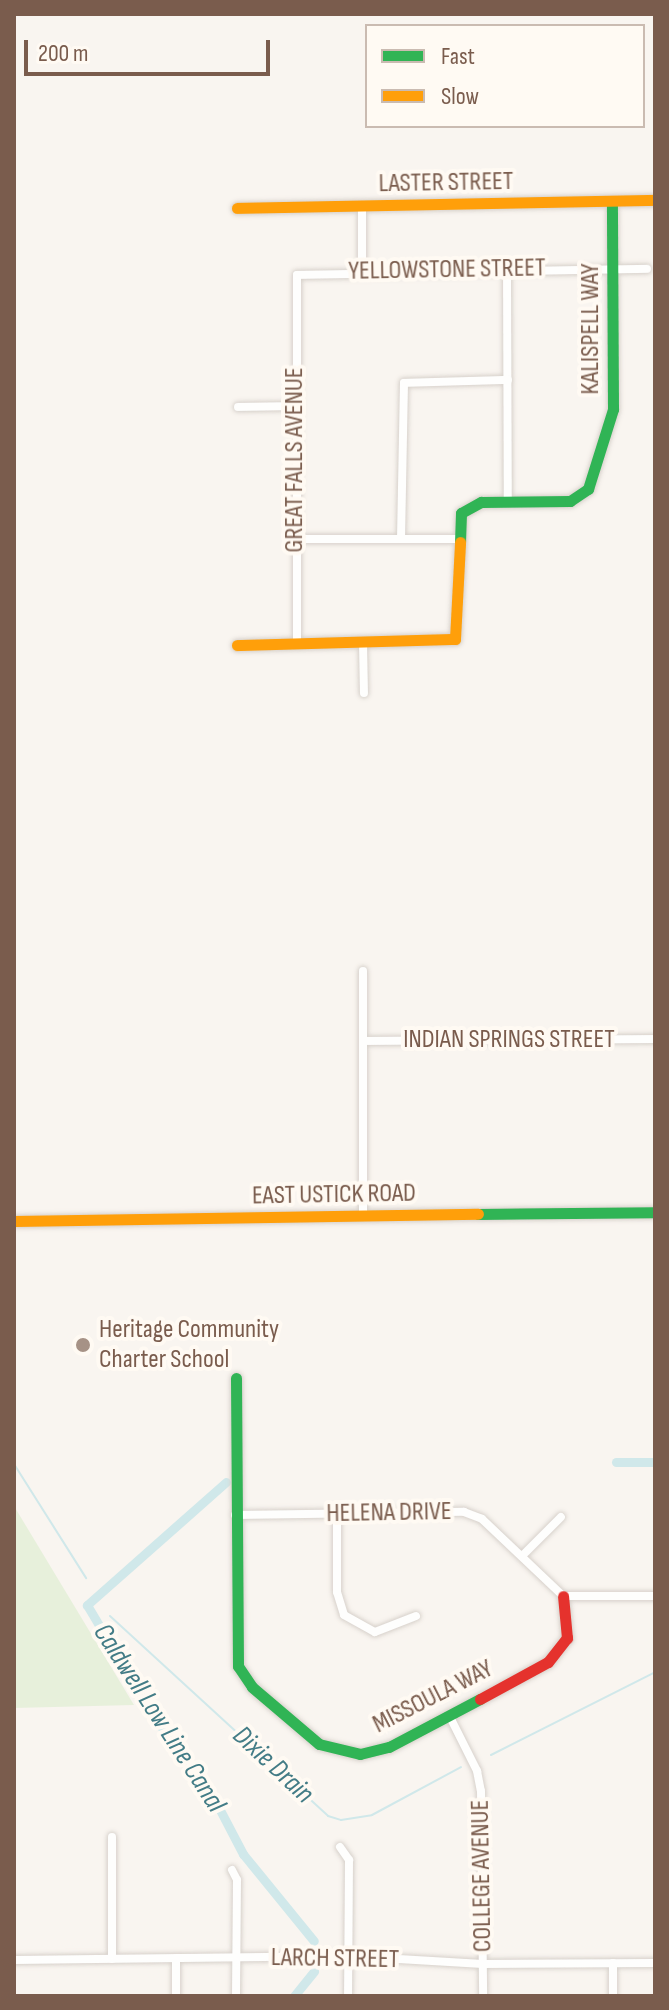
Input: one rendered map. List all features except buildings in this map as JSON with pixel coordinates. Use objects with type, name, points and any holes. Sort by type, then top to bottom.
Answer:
[{"type":"street","name":"LASTER STREET","points":[[237,208],[655,200]]},
{"type":"street","name":"KALISPELL WAY","points":[[508,501],[580,497],[613,409],[612,202]]},
{"type":"street","points":[[362,206],[362,271]]},
{"type":"street","name":"YELLOWSTONE STREET","points":[[297,275],[362,271],[647,269]]},
{"type":"street","points":[[237,645],[455,639],[457,539],[461,513],[469,505],[508,501],[507,270]]},
{"type":"street","name":"GREAT FALLS AVENUE","points":[[297,275],[297,644]]},
{"type":"street","points":[[401,539],[404,383],[508,380]]},
{"type":"street","points":[[238,407],[295,406]]},
{"type":"street","points":[[296,539],[457,539]]},
{"type":"street","points":[[363,643],[364,693]]},
{"type":"street","points":[[363,971],[363,1217]]},
{"type":"street","name":"INDIAN SPRINGS STREET","points":[[363,1041],[655,1039]]},
{"type":"street","name":"EAST USTICK ROAD","points":[[14,1221],[655,1212]]},
{"type":"street","name":"MISSOULA WAY","points":[[236,1378],[235,1652],[244,1679],[330,1750],[374,1752],[548,1662],[561,1649],[569,1625],[563,1596]]},
{"type":"street","points":[[337,1514],[337,1592],[344,1615],[375,1632],[416,1616]]},
{"type":"street","name":"HELENA DRIVE","points":[[234,1515],[474,1514],[563,1596]]},
{"type":"street","points":[[522,1556],[561,1517]]},
{"type":"street","points":[[563,1596],[655,1596]]},
{"type":"street","name":"COLLEGE AVENUE","points":[[449,1715],[480,1781],[483,1996]]},
{"type":"street","points":[[112,1837],[112,1959]]},
{"type":"street","points":[[340,1847],[349,1860],[348,1996]]},
{"type":"street","points":[[232,1870],[237,1880],[236,1996]]},
{"type":"street","name":"LARCH STREET","points":[[14,1960],[348,1956],[483,1964],[655,1963]]},
{"type":"street","points":[[176,1958],[176,1996]]},
{"type":"street","points":[[613,1963],[613,1996]]},
{"type":"green space","points":[[14,1506],[134,1705],[14,1708]]},
{"type":"waterway","name":"Caldwell Low Line Canal","points":[[616,1462],[655,1462]]},
{"type":"waterway","name":"Dixie Drain","points":[[14,1464],[86,1578]]},
{"type":"waterway","name":"Caldwell Low Line Canal","points":[[226,1482],[87,1605],[150,1711],[219,1808],[243,1854],[314,1941]]},
{"type":"waterway","name":"Dixie Drain","points":[[110,1616],[328,1816],[341,1820],[372,1815],[461,1767]]},
{"type":"waterway","name":"Dixie Drain","points":[[491,1755],[655,1672]]},
{"type":"waterway","name":"Caldwell Low Line Canal","points":[[294,1996],[314,1971]]},
{"type":"traffic: fast","points":[[460,542],[461,513],[481,502],[570,501],[588,489],[613,409],[612,202]]},
{"type":"traffic: fast","points":[[478,1214],[655,1212]]},
{"type":"traffic: fast","points":[[236,1378],[238,1666],[252,1687],[319,1744],[360,1754],[389,1747],[480,1699]]},
{"type":"traffic: slow","points":[[237,208],[655,200]]},
{"type":"traffic: slow","points":[[237,645],[455,639],[460,542]]},
{"type":"traffic: slow","points":[[14,1221],[478,1214]]},
{"type":"traffic: jam","points":[[480,1699],[548,1662],[567,1638],[563,1596]]},
{"type":"place","name":"Heritage Community Charter School","points":[[83,1345]]}]
